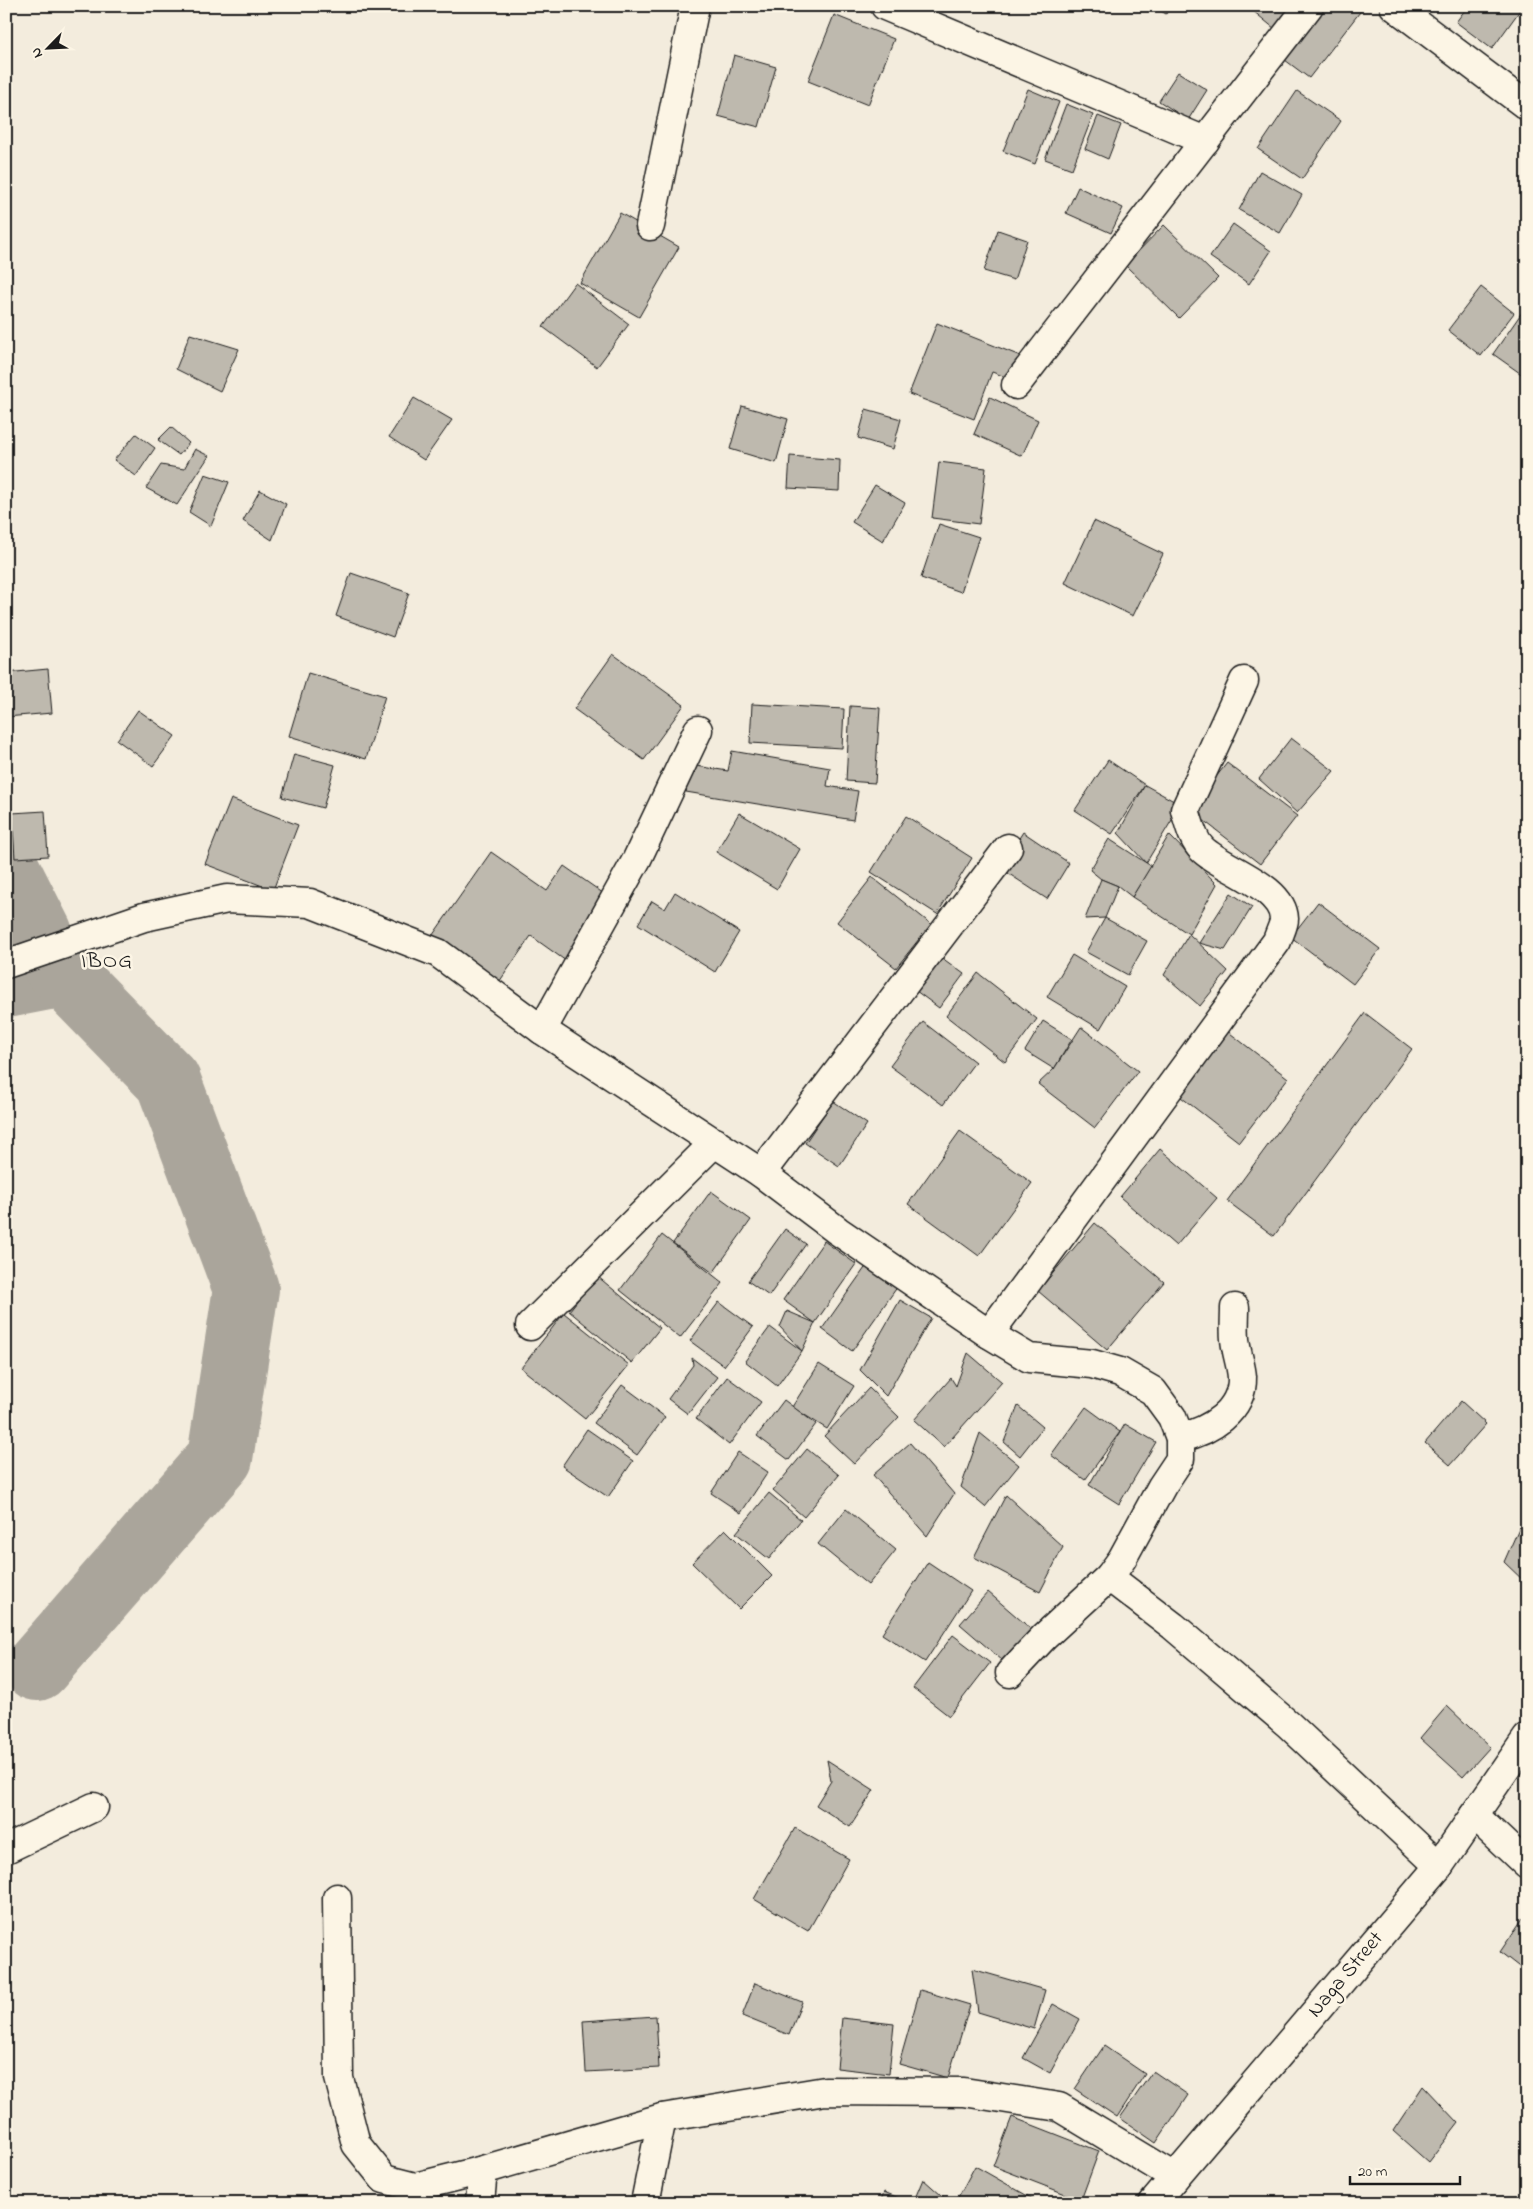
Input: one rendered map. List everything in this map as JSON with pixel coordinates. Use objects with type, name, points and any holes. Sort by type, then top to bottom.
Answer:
[{"type":"street","points":[[650,226],[695,6]]},
{"type":"street","points":[[885,6],[1205,141]]},
{"type":"street","points":[[1016,386],[1309,6]]},
{"type":"street","points":[[1394,6],[1527,106]]},
{"type":"street","points":[[989,1334],[1276,941],[1284,920],[1280,904],[1267,891],[1201,848],[1192,832],[1185,810],[1244,681]]},
{"type":"street","points":[[542,1030],[637,859],[698,730]]},
{"type":"street","points":[[761,1173],[1008,848]]},
{"type":"street","points":[[6,964],[144,917],[226,899],[310,903],[438,953],[542,1030],[761,1173],[838,1231],[989,1334],[1029,1358],[1092,1364],[1120,1372],[1153,1391],[1172,1417],[1180,1438],[1180,1459],[1162,1486],[1122,1560],[1108,1577],[1044,1637],[1010,1673]]},
{"type":"street","points":[[530,1326],[587,1272],[714,1142]]},
{"type":"street","points":[[1180,1438],[1201,1433],[1217,1424],[1231,1409],[1239,1394],[1242,1379],[1235,1340],[1235,1308]]},
{"type":"street","points":[[1108,1577],[1173,1626],[1288,1724],[1439,1866]]},
{"type":"street","name":"Naga Street","points":[[1153,2203],[1439,1866],[1527,1738]]},
{"type":"street","points":[[6,1849],[94,1807]]},
{"type":"street","points":[[1474,1815],[1527,1865]]},
{"type":"street","points":[[336,1898],[339,2078],[356,2144],[384,2180],[414,2188],[662,2118],[825,2090],[964,2092],[1059,2107],[1175,2177]]},
{"type":"street","points":[[645,2203],[662,2118]]},
{"type":"street","points":[[480,2203],[483,2170]]},
{"type":"building","points":[[1153,6],[1171,6],[1166,14]]},
{"type":"building","points":[[1184,6],[1195,6],[1192,11]]},
{"type":"building","points":[[1247,6],[1293,6],[1275,29]]},
{"type":"building","points":[[1320,6],[1363,8],[1309,78],[1281,57]]},
{"type":"building","points":[[1468,6],[1523,6],[1492,49],[1456,22]]},
{"type":"building","points":[[834,15],[894,39],[868,105],[808,81]]},
{"type":"building","points":[[734,55],[776,67],[759,127],[718,116]]},
{"type":"building","points":[[1178,72],[1207,90],[1188,120],[1159,101]]},
{"type":"building","points":[[1028,89],[1059,102],[1035,164],[1003,151]]},
{"type":"building","points":[[1297,91],[1341,121],[1302,179],[1258,149]]},
{"type":"building","points":[[1066,104],[1093,115],[1072,169],[1045,159]]},
{"type":"building","points":[[1098,116],[1121,125],[1108,159],[1085,149]]},
{"type":"building","points":[[1260,171],[1302,195],[1280,233],[1239,210]]},
{"type":"building","points":[[1078,187],[1123,208],[1111,233],[1066,213]]},
{"type":"building","points":[[620,213],[679,247],[639,317],[580,283]]},
{"type":"building","points":[[1233,224],[1271,251],[1249,284],[1210,257]]},
{"type":"building","points":[[1164,225],[1218,278],[1179,318],[1125,265]]},
{"type":"building","points":[[998,230],[1027,240],[1014,280],[984,271]]},
{"type":"building","points":[[575,283],[629,324],[597,367],[543,327]]},
{"type":"building","points":[[1481,287],[1514,313],[1481,356],[1448,330]]},
{"type":"building","points":[[1527,305],[1527,378],[1493,354]]},
{"type":"building","points":[[937,323],[1023,357],[1014,380],[992,372],[974,419],[909,394]]},
{"type":"building","points":[[190,334],[239,349],[220,391],[176,369]]},
{"type":"building","points":[[990,397],[1038,420],[1022,456],[974,434]]},
{"type":"building","points":[[414,398],[452,420],[424,460],[389,437]]},
{"type":"building","points":[[742,406],[788,419],[776,463],[730,449]]},
{"type":"building","points":[[866,409],[901,419],[893,449],[858,438]]},
{"type":"building","points":[[171,427],[189,443],[179,455],[158,440]]},
{"type":"building","points":[[136,434],[155,448],[136,476],[114,460]]},
{"type":"building","points":[[195,449],[209,456],[177,505],[146,488],[161,465],[184,469]]},
{"type":"building","points":[[790,456],[840,460],[839,491],[788,488]]},
{"type":"building","points":[[939,462],[986,468],[979,524],[932,518]]},
{"type":"building","points":[[205,474],[229,482],[211,526],[189,512]]},
{"type":"building","points":[[875,485],[905,503],[883,541],[852,522]]},
{"type":"building","points":[[260,490],[286,504],[272,540],[243,521]]},
{"type":"building","points":[[1094,521],[1163,554],[1133,616],[1065,583]]},
{"type":"building","points":[[939,524],[979,537],[961,592],[921,578]]},
{"type":"building","points":[[351,573],[409,593],[393,637],[336,616]]},
{"type":"building","points":[[613,654],[684,705],[644,760],[574,709]]},
{"type":"building","points":[[48,669],[52,713],[6,717],[6,673]]},
{"type":"building","points":[[308,673],[385,696],[366,759],[289,736]]},
{"type":"building","points":[[752,704],[844,709],[842,748],[750,743]]},
{"type":"building","points":[[850,706],[880,708],[875,783],[846,781]]},
{"type":"building","points":[[138,710],[175,736],[153,766],[117,740]]},
{"type":"building","points":[[1291,738],[1334,771],[1297,813],[1259,779]]},
{"type":"building","points":[[732,751],[830,768],[827,786],[858,791],[853,820],[686,792],[690,765],[728,771]]},
{"type":"building","points":[[294,754],[335,765],[323,808],[282,797]]},
{"type":"building","points":[[1108,760],[1145,785],[1112,834],[1075,810]]},
{"type":"building","points":[[1227,763],[1297,816],[1260,864],[1190,810]]},
{"type":"building","points":[[1145,785],[1181,805],[1146,863],[1118,833]]},
{"type":"building","points":[[231,799],[298,825],[273,890],[205,864]]},
{"type":"building","points":[[45,811],[48,856],[15,858],[12,813]]},
{"type":"building","points":[[739,813],[800,849],[777,889],[716,852]]},
{"type":"building","points":[[906,816],[972,858],[937,914],[871,872]]},
{"type":"building","points":[[1023,832],[1069,863],[1047,899],[1000,868]]},
{"type":"building","points":[[1169,835],[1217,884],[1189,934],[1132,897]]},
{"type":"building","points":[[1109,839],[1151,866],[1132,897],[1118,886],[1101,879],[1090,870]]},
{"type":"building","points":[[491,852],[547,891],[564,866],[610,898],[566,961],[531,936],[497,985],[430,939]]},
{"type":"building","points":[[872,877],[931,924],[896,968],[837,922]]},
{"type":"building","points":[[1101,879],[1118,886],[1105,918],[1085,919]]},
{"type":"building","points":[[675,892],[739,932],[715,972],[638,924],[652,901],[665,909]]},
{"type":"building","points":[[1231,893],[1252,907],[1225,950],[1199,943]]},
{"type":"building","points":[[1318,902],[1380,949],[1353,984],[1291,937]]},
{"type":"building","points":[[1105,918],[1147,941],[1128,975],[1086,952]]},
{"type":"building","points":[[1189,934],[1228,971],[1200,1006],[1164,975]]},
{"type":"building","points":[[938,955],[964,974],[939,1008],[912,988]]},
{"type":"building","points":[[1072,955],[1125,987],[1100,1029],[1047,997]]},
{"type":"building","points":[[978,973],[1037,1019],[1005,1062],[946,1016]]},
{"type":"building","points":[[1365,1013],[1412,1049],[1274,1236],[1227,1201]]},
{"type":"building","points":[[1043,1021],[1072,1039],[1054,1069],[1025,1051]]},
{"type":"building","points":[[923,1022],[975,1062],[943,1105],[890,1066]]},
{"type":"building","points":[[1081,1027],[1138,1071],[1095,1128],[1038,1084],[1054,1069]]},
{"type":"building","points":[[1226,1030],[1288,1078],[1239,1142],[1177,1094]]},
{"type":"building","points":[[833,1101],[867,1124],[839,1166],[805,1143]]},
{"type":"building","points":[[960,1131],[1032,1183],[979,1256],[908,1204]]},
{"type":"building","points":[[1160,1149],[1217,1198],[1176,1246],[1120,1197]]},
{"type":"building","points":[[711,1191],[751,1220],[713,1273],[673,1243]]},
{"type":"building","points":[[1095,1223],[1164,1282],[1107,1350],[1038,1291]]},
{"type":"building","points":[[785,1229],[806,1244],[769,1296],[748,1281]]},
{"type":"building","points":[[662,1235],[723,1283],[680,1338],[620,1290]]},
{"type":"building","points":[[824,1241],[856,1264],[815,1323],[783,1300]]},
{"type":"building","points":[[867,1265],[898,1286],[852,1351],[822,1329]]},
{"type":"building","points":[[597,1276],[660,1328],[632,1363],[569,1311]]},
{"type":"building","points":[[900,1300],[931,1318],[886,1396],[860,1370]]},
{"type":"building","points":[[719,1302],[753,1327],[724,1366],[690,1341]]},
{"type":"building","points":[[787,1311],[815,1323],[802,1351],[780,1327]]},
{"type":"building","points":[[564,1313],[629,1365],[585,1419],[521,1368]]},
{"type":"building","points":[[770,1327],[802,1351],[777,1386],[745,1361]]},
{"type":"building","points":[[968,1353],[1002,1382],[944,1447],[914,1420],[951,1378],[956,1386]]},
{"type":"building","points":[[692,1358],[717,1377],[688,1414],[668,1399],[693,1365]]},
{"type":"building","points":[[819,1364],[854,1386],[827,1429],[792,1407]]},
{"type":"building","points":[[727,1377],[761,1402],[729,1445],[696,1419]]},
{"type":"building","points":[[622,1385],[665,1417],[637,1455],[594,1423]]},
{"type":"building","points":[[869,1388],[899,1417],[854,1464],[824,1436]]},
{"type":"building","points":[[784,1400],[816,1424],[789,1460],[757,1436]]},
{"type":"building","points":[[1461,1401],[1486,1424],[1450,1465],[1425,1443]]},
{"type":"building","points":[[1018,1406],[1043,1427],[1020,1456],[1004,1442]]},
{"type":"building","points":[[1086,1407],[1120,1432],[1085,1480],[1051,1455]]},
{"type":"building","points":[[1125,1424],[1156,1442],[1119,1504],[1089,1485]]},
{"type":"building","points":[[587,1429],[633,1461],[608,1497],[562,1466]]},
{"type":"building","points":[[980,1433],[1019,1465],[985,1507],[961,1487]]},
{"type":"building","points":[[910,1443],[954,1494],[927,1536],[873,1475]]},
{"type":"building","points":[[807,1449],[839,1475],[804,1517],[773,1490]]},
{"type":"building","points":[[738,1452],[768,1472],[741,1513],[711,1493]]},
{"type":"building","points":[[769,1493],[801,1520],[769,1559],[736,1533]]},
{"type":"building","points":[[1006,1495],[1063,1547],[1040,1592],[974,1557]]},
{"type":"building","points":[[846,1509],[896,1550],[868,1585],[818,1544]]},
{"type":"building","points":[[1519,1528],[1527,1535],[1527,1584],[1504,1562]]},
{"type":"building","points":[[725,1529],[772,1576],[739,1609],[692,1563]]},
{"type":"building","points":[[928,1562],[971,1591],[925,1662],[882,1634]]},
{"type":"building","points":[[988,1592],[1031,1629],[1003,1661],[960,1624]]},
{"type":"building","points":[[953,1635],[990,1663],[949,1716],[913,1688]]},
{"type":"building","points":[[1447,1706],[1490,1747],[1463,1777],[1420,1738]]},
{"type":"building","points":[[827,1760],[874,1790],[850,1827],[816,1805],[831,1781]]},
{"type":"building","points":[[795,1828],[849,1859],[808,1931],[754,1899]]},
{"type":"building","points":[[1523,1918],[1527,1921],[1527,1973],[1500,1952]]},
{"type":"building","points":[[972,1969],[1045,1990],[1034,2029],[978,2012]]},
{"type":"building","points":[[755,1983],[802,2002],[789,2035],[742,2016]]},
{"type":"building","points":[[920,1990],[970,2005],[948,2078],[899,2064]]},
{"type":"building","points":[[1053,2004],[1080,2019],[1050,2073],[1023,2058]]},
{"type":"building","points":[[656,2016],[659,2068],[586,2072],[583,2021]]},
{"type":"building","points":[[842,2018],[894,2024],[889,2074],[837,2068]]},
{"type":"building","points":[[1104,2046],[1145,2074],[1117,2117],[1075,2089]]},
{"type":"building","points":[[1153,2071],[1188,2095],[1156,2143],[1120,2118]]},
{"type":"building","points":[[1423,2086],[1458,2123],[1428,2162],[1393,2131]]},
{"type":"building","points":[[1012,2117],[1099,2151],[1081,2200],[993,2166]]},
{"type":"building","points":[[975,2166],[1040,2203],[955,2203]]},
{"type":"building","points":[[923,2179],[950,2203],[913,2203]]},
{"type":"building","points":[[884,2192],[911,2203],[880,2203]]},
{"type":"waterway","points":[[6,867],[40,934]]},
{"type":"waterway","points":[[37,1668],[220,1458],[246,1289],[168,1081],[55,965]]},
{"type":"waterway","points":[[6,985],[63,974]]},
{"type":"district","name":"IBOG","points":[[107,962]]}]
